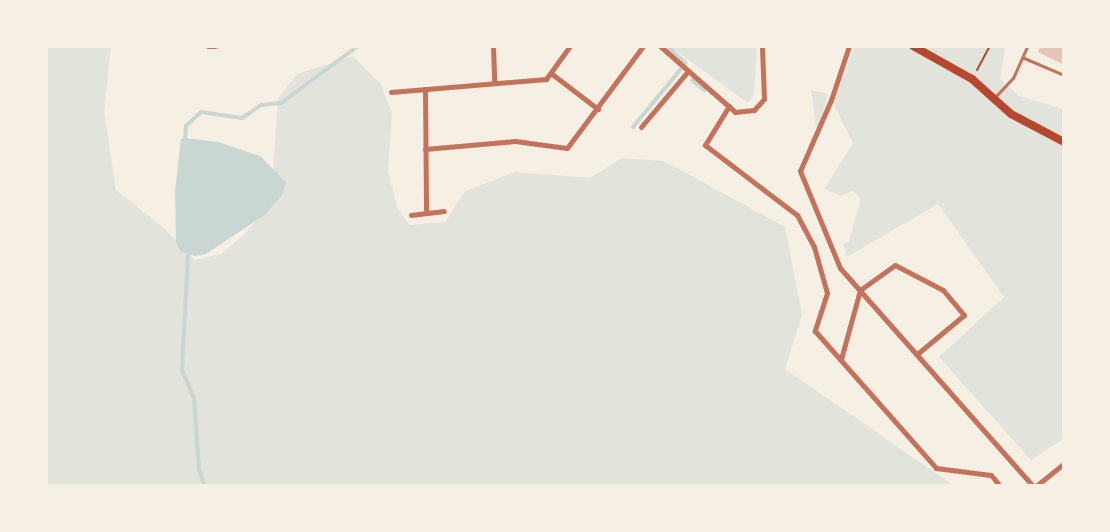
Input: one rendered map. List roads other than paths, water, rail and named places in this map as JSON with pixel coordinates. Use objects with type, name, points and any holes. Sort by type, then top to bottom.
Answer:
[{"type":"main road","points":[[914,46],[972,80],[1011,114],[1064,142]]},
{"type":"street","points":[[208,46],[215,46]]},
{"type":"street","points":[[493,46],[494,83]]},
{"type":"street","points":[[391,92],[546,79],[552,74],[570,46]]},
{"type":"street","points":[[425,149],[514,141],[567,148],[598,110],[643,46]]},
{"type":"street","points":[[660,46],[735,112],[754,110],[764,99],[762,46]]},
{"type":"street","points":[[849,46],[831,100],[800,171],[840,268],[1034,486],[1064,463]]},
{"type":"street","points":[[641,127],[688,71]]},
{"type":"street","points":[[552,74],[598,110]]},
{"type":"street","points":[[425,89],[426,213]]},
{"type":"street","points":[[729,106],[705,145],[798,215],[814,247],[827,293],[815,331],[936,468],[991,475],[1000,486]]},
{"type":"street","points":[[411,215],[444,211]]},
{"type":"street","points":[[841,359],[860,290],[895,265],[943,290],[964,315],[917,354]]},
{"type":"lane","points":[[993,98],[1013,78],[1024,58],[1027,46]]},
{"type":"lane","points":[[1024,58],[1064,75]]},
{"type":"waterway","points":[[185,138],[186,126],[201,112],[242,118],[261,105],[281,103],[358,46]]},
{"type":"waterway","points":[[667,46],[685,63]]},
{"type":"waterway","points":[[633,127],[680,70]]},
{"type":"waterway","points":[[692,80],[704,90]]},
{"type":"waterway","points":[[188,255],[182,370],[194,398],[199,469],[205,486]]}]
